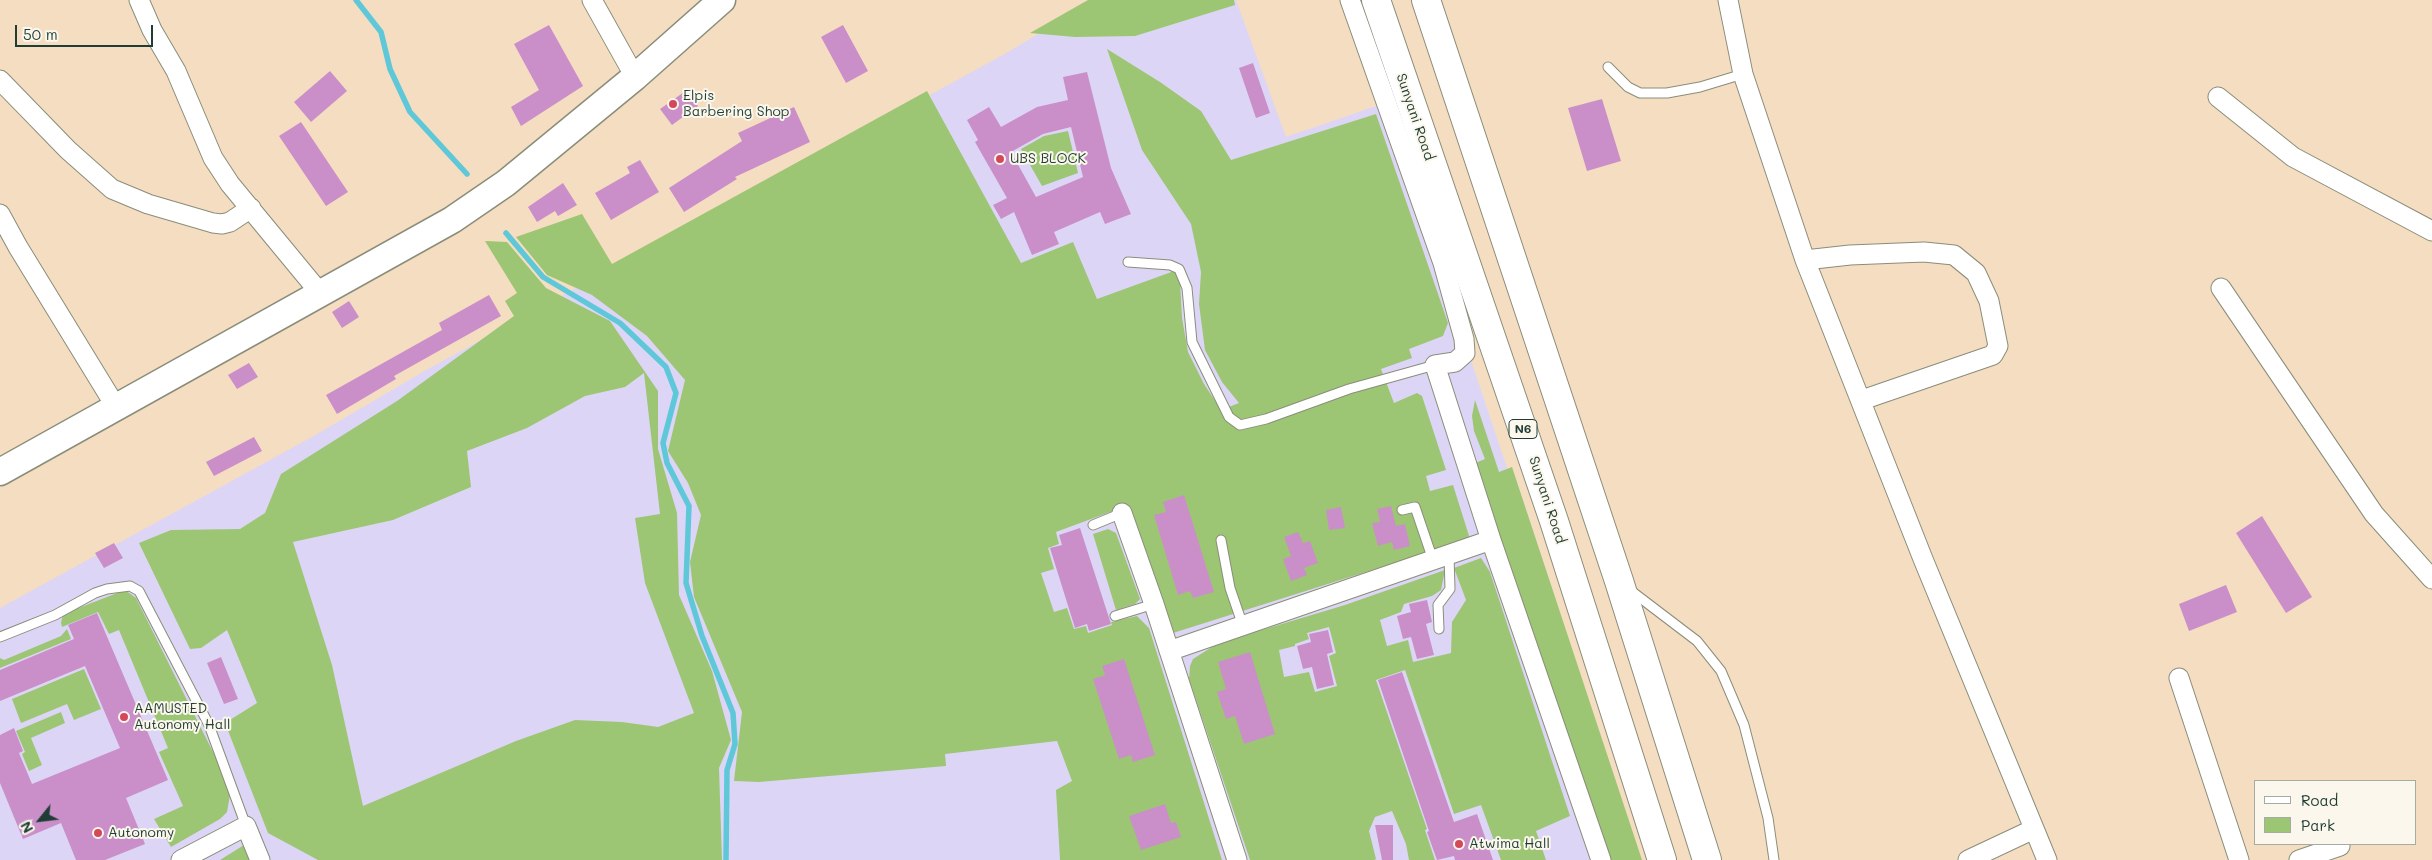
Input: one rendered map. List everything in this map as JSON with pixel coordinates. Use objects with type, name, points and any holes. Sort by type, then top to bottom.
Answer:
[{"type":"main road","name":"Sunyani Road","points":[[1376,0],[1554,521],[1662,860]]},
{"type":"main road","points":[[1426,0],[1619,581],[1708,860]]},
{"type":"street","points":[[139,0],[152,30],[176,71],[214,158],[230,184],[320,294]]},
{"type":"street","points":[[592,0],[635,77]]},
{"type":"street","points":[[0,472],[452,220],[506,183],[635,77],[722,0]]},
{"type":"street","points":[[1350,0],[1443,263],[1464,339],[1465,353],[1455,362],[1435,365],[1491,540],[1601,860]]},
{"type":"street","points":[[1728,0],[1743,74],[1805,260],[2047,860]]},
{"type":"street","points":[[0,80],[68,150],[112,189],[148,204],[222,224],[230,222],[251,208]]},
{"type":"street","points":[[2218,97],[2293,157],[2432,231]]},
{"type":"street","points":[[0,214],[18,247],[116,407]]},
{"type":"street","points":[[1805,260],[1850,255],[1914,253],[1954,255],[1976,273],[1989,301],[1998,346],[1993,355],[1862,400]]},
{"type":"street","points":[[2221,288],[2374,514],[2432,578]]},
{"type":"street","points":[[1122,513],[1154,604],[1237,860]]},
{"type":"street","points":[[1169,651],[1491,540]]},
{"type":"street","points":[[2178,678],[2238,860]]},
{"type":"street","points":[[181,860],[246,826],[260,860]]},
{"type":"street","points":[[1968,860],[2034,829]]},
{"type":"street","points":[[2299,860],[2340,846]]},
{"type":"lane","points":[[1608,67],[1628,87],[1640,93],[1700,88],[1743,74]]},
{"type":"lane","points":[[1128,262],[1170,265],[1179,269],[1187,288],[1192,342],[1229,417],[1240,425],[1266,419],[1349,389],[1435,365]]},
{"type":"lane","points":[[1402,510],[1415,507],[1441,557],[1450,589],[1438,605],[1439,629]]},
{"type":"lane","points":[[1092,525],[1122,513]]},
{"type":"lane","points":[[1221,540],[1230,588],[1242,626]]},
{"type":"lane","points":[[1619,581],[1697,641],[1721,671],[1744,725],[1768,818],[1774,860]]},
{"type":"lane","points":[[0,637],[54,615],[95,593],[107,589],[130,586],[139,591],[209,726],[246,826]]},
{"type":"lane","points":[[1115,616],[1154,604]]},
{"type":"shaded area","points":[[1095,0],[1236,0],[1286,137],[1385,103],[1638,860],[0,860],[0,608],[312,437],[428,369],[1003,55]]},
{"type":"green space","points":[[1088,0],[1234,0],[1235,5],[1135,36],[1075,37],[1030,33]]},
{"type":"green space","points":[[1107,49],[1160,82],[1201,111],[1231,160],[1376,114],[1448,323],[1443,336],[1409,349],[1412,358],[1381,369],[1394,403],[1417,393],[1422,396],[1446,470],[1426,476],[1430,491],[1453,485],[1470,539],[1173,633],[1126,506],[1056,532],[1059,544],[1048,548],[1054,569],[1041,573],[1054,612],[1067,608],[1074,629],[1086,626],[1088,633],[1112,625],[1111,622],[1137,616],[1149,628],[1222,860],[1060,860],[1056,790],[1072,781],[1057,741],[945,754],[946,766],[759,782],[734,781],[742,712],[694,597],[690,562],[701,515],[688,483],[668,451],[685,380],[647,336],[592,295],[547,275],[516,237],[582,214],[612,264],[927,91],[1021,263],[1073,242],[1097,299],[1174,271],[1180,281],[1182,318],[1188,352],[1204,384],[1221,410],[1239,403],[1222,382],[1205,350],[1199,304],[1201,272],[1191,224],[1142,150]]},
{"type":"green space","points":[[1068,131],[1078,173],[1042,186],[1021,149],[1044,136]]},
{"type":"green space","points":[[485,241],[507,242],[546,288],[610,321],[658,391],[658,449],[677,513],[679,595],[712,671],[731,740],[719,768],[722,860],[318,860],[268,833],[225,723],[257,703],[227,630],[201,648],[190,649],[139,543],[171,530],[240,529],[265,513],[281,474],[397,401],[514,316],[505,301],[517,293]],"holes":[[[644,373],[660,514],[635,518],[645,583],[694,713],[658,727],[622,722],[575,720],[516,741],[363,806],[332,665],[293,542],[393,520],[471,487],[467,451],[527,428],[585,396],[625,387]]]},
{"type":"green space","points":[[1475,400],[1499,472],[1512,467],[1642,860],[1610,860],[1473,464],[1485,459],[1474,431],[1472,416]]},
{"type":"green space","points":[[1108,529],[1116,533],[1140,599],[1135,604],[1116,610],[1093,534]]},
{"type":"green space","points":[[1481,558],[1490,572],[1570,816],[1536,831],[1546,860],[1501,860],[1481,805],[1454,814],[1405,670],[1376,680],[1427,829],[1425,830],[1435,860],[1409,860],[1406,844],[1392,811],[1375,817],[1369,831],[1376,859],[1374,860],[1250,860],[1189,679],[1190,666],[1193,659],[1212,647],[1245,635],[1345,605],[1445,570],[1441,590],[1432,596],[1404,604],[1401,612],[1380,620],[1387,646],[1408,640],[1413,662],[1451,653],[1452,622],[1466,600],[1454,568]],"holes":[[[1329,627],[1336,653],[1329,656],[1337,686],[1315,692],[1309,672],[1284,677],[1279,650],[1295,646],[1295,644],[1309,639],[1307,633]]]},
{"type":"green space","points":[[125,590],[136,598],[224,774],[230,795],[227,812],[220,819],[171,847],[154,819],[183,806],[159,752],[168,748],[119,630],[109,634],[98,612],[62,627],[61,623],[63,614]]},
{"type":"green space","points":[[67,629],[71,639],[0,668],[0,658],[4,660],[61,636]]},
{"type":"green space","points":[[84,669],[101,709],[74,720],[67,704],[21,723],[12,699]]},
{"type":"green space","points":[[61,712],[65,723],[31,738],[42,765],[29,771],[22,754],[25,752],[16,731]]},
{"type":"green space","points":[[244,845],[250,860],[220,860]]},
{"type":"building","points":[[549,25],[583,86],[521,126],[511,107],[539,90],[514,44]]},
{"type":"building","points":[[843,25],[868,71],[846,83],[821,37]]},
{"type":"building","points":[[1253,63],[1270,113],[1256,118],[1239,68]]},
{"type":"building","points":[[330,71],[347,91],[311,122],[294,102]]},
{"type":"building","name":"UBS BLOCK","points":[[1087,72],[1111,168],[1131,214],[1105,224],[1100,212],[1054,232],[1059,244],[1032,255],[1014,212],[1001,219],[993,205],[1007,198],[975,142],[978,140],[967,120],[989,107],[1001,127],[1037,107],[1068,100],[1063,77]],"holes":[[[1071,127],[1083,177],[1036,197],[1011,152],[1043,134]]]},
{"type":"building","points":[[687,90],[698,106],[672,125],[660,109]]},
{"type":"building","points":[[1602,99],[1621,161],[1587,171],[1568,108]]},
{"type":"building","points":[[794,107],[810,142],[735,177],[737,179],[684,212],[669,188],[742,141],[738,133]]},
{"type":"building","points":[[301,122],[348,192],[326,206],[279,136]]},
{"type":"building","points":[[640,160],[659,192],[611,220],[595,193],[630,173],[627,167]]},
{"type":"building","points":[[563,183],[577,205],[558,216],[555,211],[537,222],[528,207]]},
{"type":"building","points":[[489,295],[501,316],[394,376],[396,379],[337,414],[326,395],[442,330],[439,323]]},
{"type":"building","points":[[349,301],[359,317],[342,328],[332,312]]},
{"type":"building","points":[[249,363],[258,377],[237,389],[228,375]]},
{"type":"building","points":[[254,437],[262,451],[214,476],[206,462]]},
{"type":"building","points":[[1184,495],[1214,592],[1193,598],[1190,591],[1178,595],[1154,515],[1166,512],[1163,502]]},
{"type":"building","points":[[1391,506],[1396,526],[1405,524],[1410,546],[1394,550],[1392,542],[1378,546],[1372,523],[1380,522],[1377,509]]},
{"type":"building","points":[[1341,507],[1345,528],[1329,530],[1326,510]]},
{"type":"building","points":[[2262,516],[2312,597],[2286,613],[2236,533]]},
{"type":"building","points":[[1080,528],[1111,624],[1089,631],[1087,624],[1075,628],[1050,548],[1062,545],[1059,535]]},
{"type":"building","points":[[1298,532],[1303,543],[1310,541],[1318,563],[1304,568],[1307,575],[1291,581],[1283,559],[1291,556],[1284,537]]},
{"type":"building","points":[[114,543],[123,558],[104,568],[95,553]]},
{"type":"building","points":[[2226,585],[2237,612],[2189,631],[2179,604]]},
{"type":"building","points":[[1427,600],[1432,622],[1426,624],[1434,655],[1417,659],[1411,637],[1403,639],[1397,616],[1411,612],[1409,604]]},
{"type":"building","name":"AAMUSTED Autonomy Hall","points":[[97,613],[168,780],[126,798],[145,844],[105,860],[76,860],[61,823],[23,839],[0,783],[0,735],[14,728],[23,751],[19,753],[32,784],[120,748],[85,666],[0,701],[0,670],[74,639],[68,625]]},
{"type":"building","points":[[1328,630],[1333,652],[1327,654],[1334,685],[1317,689],[1312,667],[1303,669],[1297,646],[1311,642],[1309,634]]},
{"type":"building","points":[[1250,652],[1275,734],[1244,744],[1235,716],[1226,719],[1217,692],[1226,689],[1218,662]]},
{"type":"building","points":[[221,657],[238,699],[224,704],[207,663]]},
{"type":"building","points":[[1124,659],[1155,755],[1133,762],[1131,755],[1119,759],[1093,679],[1105,675],[1102,666]]},
{"type":"building","points":[[1402,672],[1454,822],[1477,814],[1493,860],[1455,860],[1454,856],[1437,860],[1378,680]]},
{"type":"building","points":[[1165,804],[1171,823],[1176,822],[1181,837],[1141,850],[1129,816]]},
{"type":"building","points":[[1375,825],[1393,825],[1393,860],[1382,860]]},
{"type":"waterway","points":[[356,0],[381,32],[390,69],[410,112],[467,174]]},
{"type":"waterway","points":[[506,233],[543,277],[620,323],[666,367],[676,393],[663,443],[667,463],[689,506],[686,583],[702,636],[733,713],[735,744],[727,770],[726,860]]},
{"type":"place","name":"Elpis Barbering Shop","points":[[673,104]]},
{"type":"place","name":"UBS BLOCK","points":[[1000,159]]},
{"type":"place","name":"AAMUSTED Autonomy Hall","points":[[124,717]]},
{"type":"place","name":"Autonomy","points":[[98,833]]},
{"type":"place","name":"Atwima Hall","points":[[1459,844]]}]
